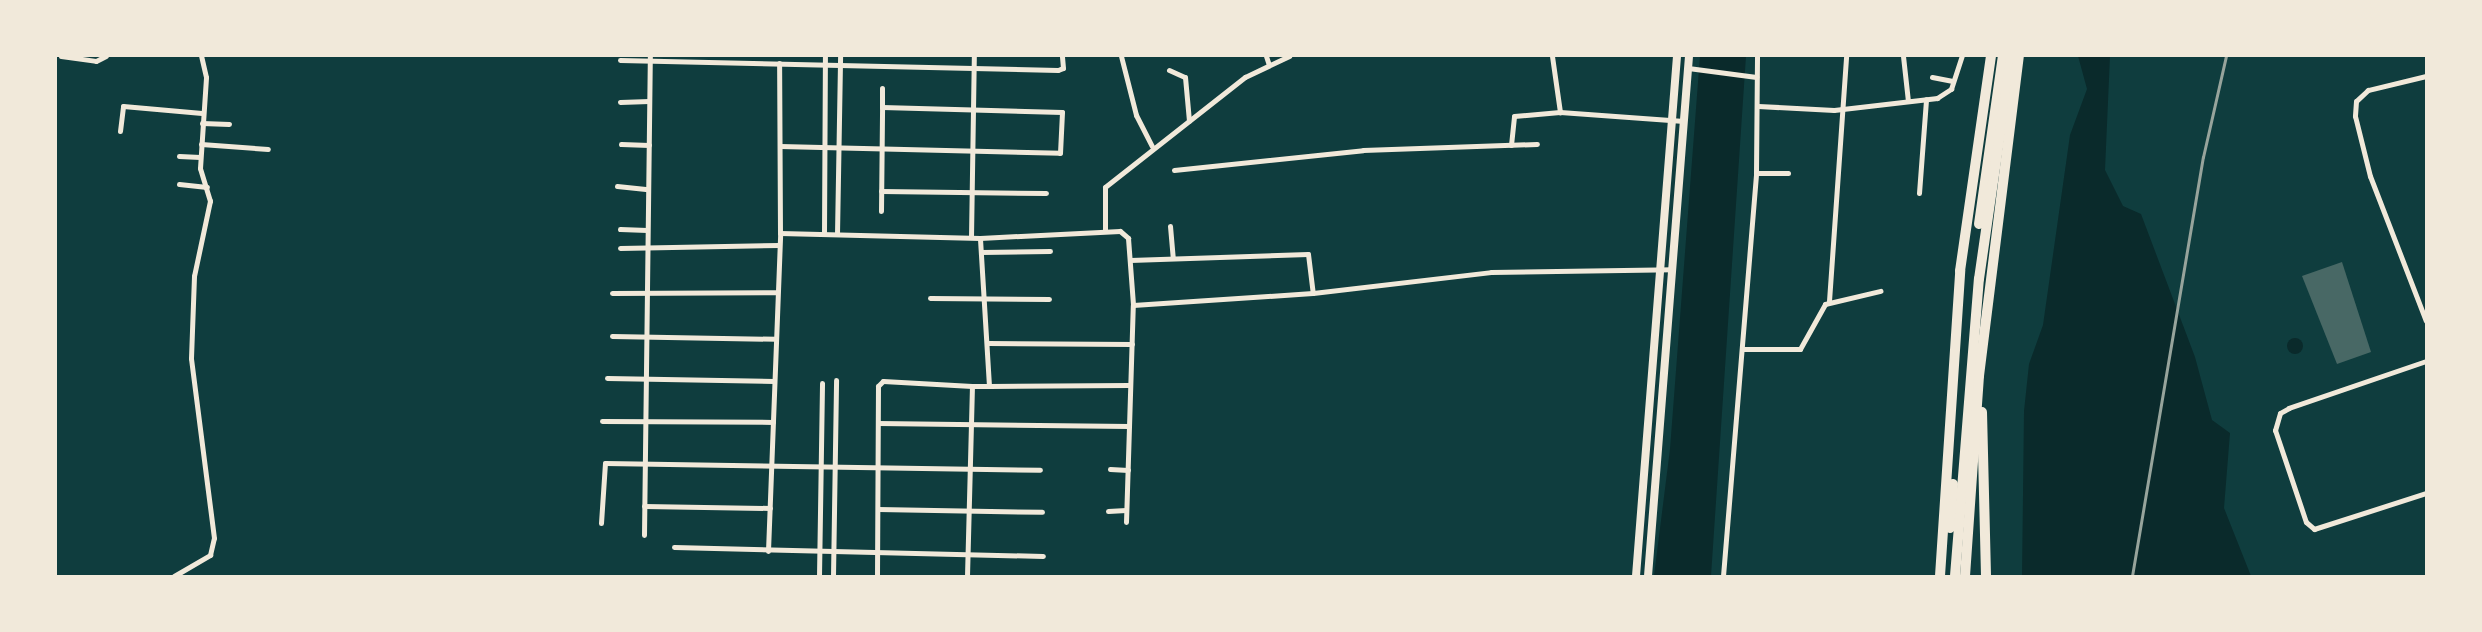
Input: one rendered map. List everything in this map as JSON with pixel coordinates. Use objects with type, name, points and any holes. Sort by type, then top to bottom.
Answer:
[{"type":"highway","points":[[1940,576],[1959,282],[1991,56]]},
{"type":"highway","points":[[1949,576],[1972,282],[2003,56]]},
{"type":"highway","points":[[1955,576],[1979,279],[2011,56]]},
{"type":"highway","points":[[1965,576],[1981,358],[2019,56]]},
{"type":"highway","points":[[1981,358],[1986,576]]},
{"type":"main road","points":[[1635,576],[1677,56]]},
{"type":"main road","points":[[1648,576],[1689,56]]},
{"type":"street","points":[[61,56],[96,61],[106,56]]},
{"type":"street","points":[[174,576],[210,555],[214,546],[191,358],[192,291],[207,234],[207,187],[200,157],[206,77],[201,56]]},
{"type":"street","points":[[824,234],[825,56]]},
{"type":"street","points":[[837,234],[840,56]]},
{"type":"street","points":[[971,237],[974,56]]},
{"type":"street","points":[[620,60],[650,58],[825,65],[1060,70],[1062,56]]},
{"type":"street","points":[[1121,56],[1136,115],[1152,146]]},
{"type":"street","points":[[1266,56],[1269,65]]},
{"type":"street","points":[[1106,231],[1105,187],[1152,146],[1269,65],[1289,56]]},
{"type":"street","points":[[1552,56],[1560,112]]},
{"type":"street","points":[[1723,576],[1756,173],[1757,56]]},
{"type":"street","points":[[1829,302],[1842,170],[1841,109],[1846,56]]},
{"type":"street","points":[[1903,56],[1908,101]]},
{"type":"street","points":[[1758,106],[1841,109],[1926,99],[1948,92],[1962,56]]},
{"type":"street","points":[[644,535],[650,58]]},
{"type":"street","points":[[768,551],[780,233],[779,63]]},
{"type":"street","points":[[1688,68],[1756,76]]},
{"type":"street","points":[[1169,70],[1185,77],[1189,121]]},
{"type":"street","points":[[2427,76],[2368,90],[2356,101],[2355,116],[2370,176],[2427,321]]},
{"type":"street","points":[[1932,77],[1953,81]]},
{"type":"street","points":[[881,211],[882,88]]},
{"type":"street","points":[[1919,193],[1926,99]]},
{"type":"street","points":[[620,102],[649,101]]},
{"type":"street","points":[[120,131],[123,106],[202,113]]},
{"type":"street","points":[[780,146],[1059,154],[1065,117],[1062,112],[882,107]]},
{"type":"street","points":[[1510,146],[1514,116],[1560,112],[1684,121]]},
{"type":"street","points":[[202,123],[229,124]]},
{"type":"street","points":[[201,144],[268,149]]},
{"type":"street","points":[[621,144],[649,145]]},
{"type":"street","points":[[1174,170],[1363,150],[1537,144]]},
{"type":"street","points":[[179,156],[200,157]]},
{"type":"street","points":[[1756,173],[1788,173]]},
{"type":"street","points":[[179,184],[207,187]]},
{"type":"street","points":[[617,186],[648,189]]},
{"type":"street","points":[[881,191],[1046,193]]},
{"type":"street","points":[[1170,226],[1173,258]]},
{"type":"street","points":[[620,229],[647,230]]},
{"type":"street","points":[[780,233],[980,238],[1125,232],[1130,260],[1133,304],[1126,522]]},
{"type":"street","points":[[980,238],[989,386]]},
{"type":"street","points":[[620,248],[779,245]]},
{"type":"street","points":[[981,252],[1050,251]]},
{"type":"street","points":[[1130,260],[1308,254],[1313,292]]},
{"type":"street","points":[[1133,304],[1313,292],[1491,272],[1672,269]]},
{"type":"street","points":[[1742,349],[1800,349],[1818,311],[1829,302],[1880,291]]},
{"type":"street","points":[[612,293],[777,292]]},
{"type":"street","points":[[930,298],[1049,299]]},
{"type":"street","points":[[612,336],[776,339]]},
{"type":"street","points":[[988,343],[1132,344]]},
{"type":"street","points":[[2427,361],[2289,408],[2280,413],[2275,429],[2306,522],[2314,529],[2427,494]]},
{"type":"street","points":[[607,378],[774,381]]},
{"type":"street","points":[[833,576],[836,380]]},
{"type":"street","points":[[877,576],[877,466],[881,382],[972,386],[1129,385]]},
{"type":"street","points":[[819,576],[822,383]]},
{"type":"street","points":[[967,576],[972,386]]},
{"type":"street","points":[[602,421],[773,422]]},
{"type":"street","points":[[878,423],[970,426],[1129,426]]},
{"type":"street","points":[[601,523],[602,465],[771,464],[1040,470]]},
{"type":"street","points":[[1110,469],[1128,470]]},
{"type":"street","points":[[644,506],[770,508]]},
{"type":"street","points":[[878,509],[1042,512]]},
{"type":"street","points":[[1108,511],[1126,510]]},
{"type":"street","points":[[674,547],[1043,556]]},
{"type":"water","points":[[1700,56],[1746,56],[1711,576],[1654,576],[1670,449]]},
{"type":"water","points":[[2078,56],[2110,56],[2105,170],[2123,206],[2141,214],[2195,357],[2212,420],[2230,433],[2224,508],[2251,576],[2022,576],[2024,411],[2029,364],[2043,325],[2070,135],[2087,89]]},
{"type":"water","points":[[2295,338],[2301,340],[2303,346],[2301,352],[2295,354],[2289,352],[2287,346],[2289,340]]},
{"type":"building","points":[[2342,262],[2371,352],[2337,364],[2302,276]]},
{"type":"railway","points":[[2132,576],[2203,157],[2226,56]]}]
